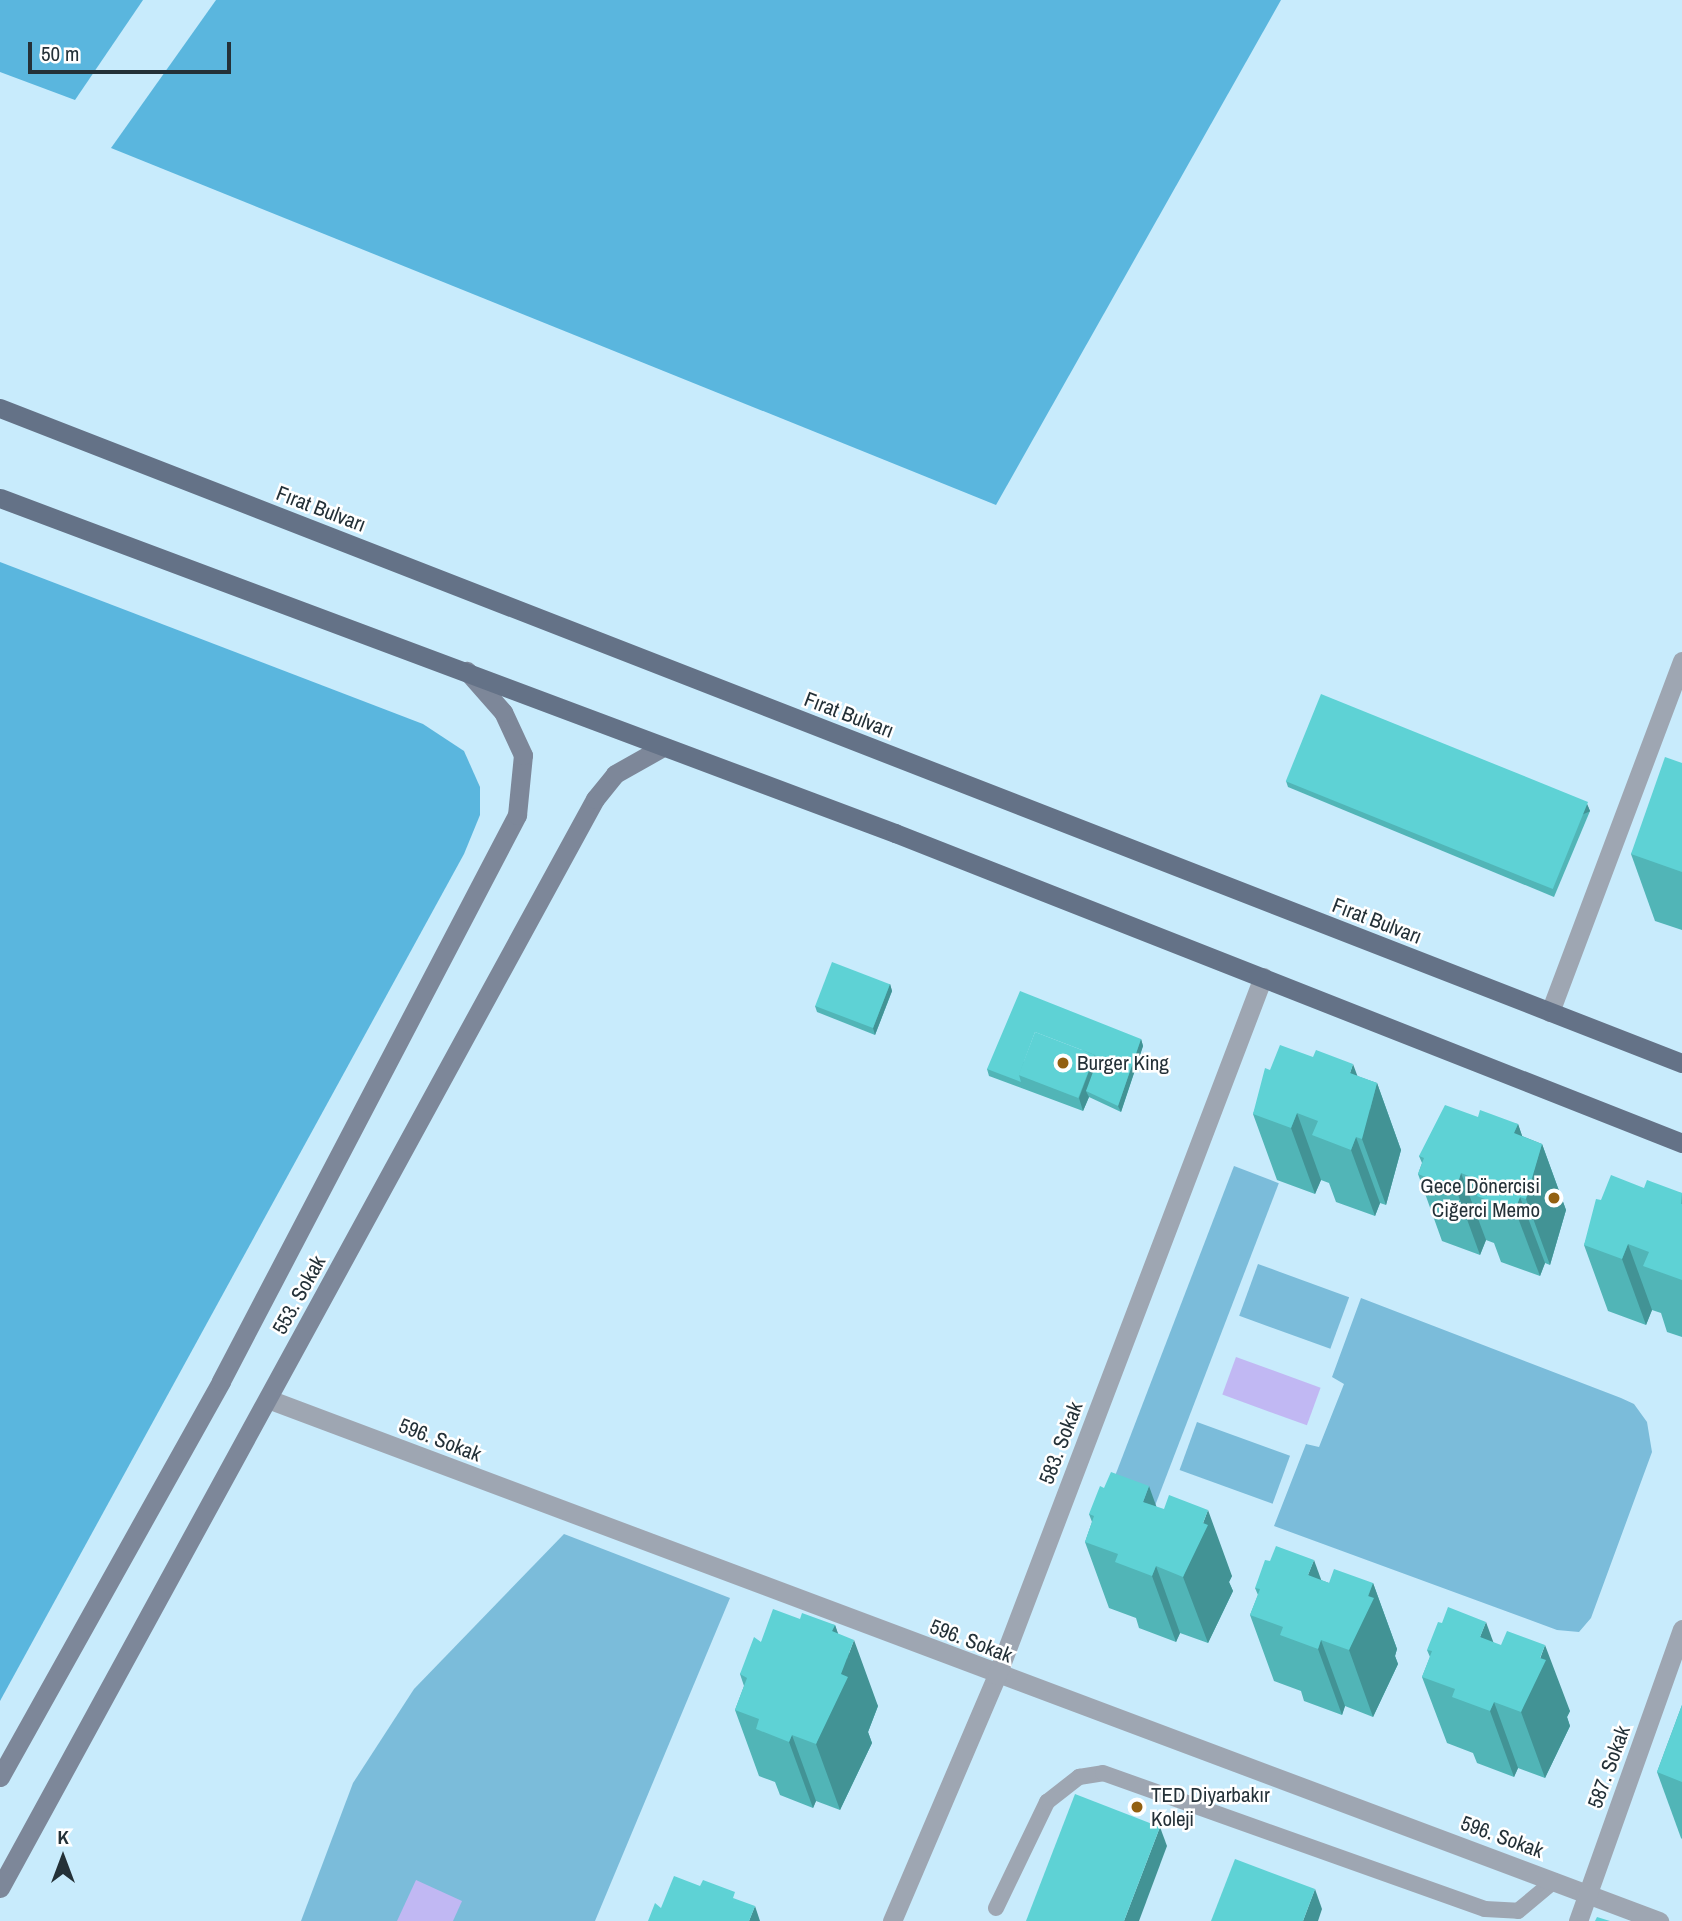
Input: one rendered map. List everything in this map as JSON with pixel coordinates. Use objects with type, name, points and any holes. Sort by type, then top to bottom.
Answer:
[{"type":"main road","name":"Fırat Bulvarı","points":[[0,408],[1682,1063]]},
{"type":"main road","points":[[0,498],[466,670],[1263,977],[1682,1143]]},
{"type":"main road","points":[[0,1777],[221,1381],[517,815],[523,755],[503,712],[466,670]]},
{"type":"main road","name":"553. Sokak","points":[[0,1888],[595,799],[615,774],[663,747]]},
{"type":"street","points":[[1550,1012],[1682,661]]},
{"type":"street","name":"583. Sokak","points":[[892,1921],[997,1675],[1263,977]]},
{"type":"street","name":"596. Sokak","points":[[268,1399],[997,1675],[1659,1921]]},
{"type":"street","name":"587. Sokak","points":[[1578,1921],[1682,1629]]},
{"type":"lane","points":[[996,1908],[1047,1802],[1079,1777],[1103,1773],[1485,1909],[1518,1910],[1554,1881]]},
{"type":"shaded area","points":[[0,0],[143,0],[75,100],[0,72]]},
{"type":"shaded area","points":[[216,0],[1281,0],[996,505],[111,148]]},
{"type":"shaded area","points":[[0,562],[423,724],[464,751],[480,787],[480,815],[464,854],[0,1701]]},
{"type":"shaded area","points":[[1234,1166],[1279,1183],[1140,1545],[1095,1528]]},
{"type":"shaded area","points":[[1258,1264],[1349,1297],[1330,1349],[1239,1316]]},
{"type":"shaded area","points":[[1361,1298],[1621,1398],[1634,1404],[1647,1422],[1652,1452],[1591,1618],[1579,1632],[1557,1630],[1274,1526],[1306,1444],[1319,1447],[1344,1384],[1332,1377]]},
{"type":"shaded area","points":[[1236,1357],[1321,1388],[1307,1425],[1222,1395]]},
{"type":"shaded area","points":[[1197,1422],[1290,1456],[1273,1504],[1180,1470]]},
{"type":"shaded area","points":[[564,1534],[730,1598],[595,1921],[301,1921],[353,1783],[414,1689]]},
{"type":"shaded area","points":[[416,1880],[462,1901],[453,1921],[397,1921]]},
{"type":"building","points":[[1321,694],[1588,802],[1553,889],[1286,781]]},
{"type":"building","points":[[1665,757],[1682,763],[1682,872],[1631,854]]},
{"type":"building","points":[[832,962],[890,984],[873,1028],[815,1006]]},
{"type":"building","points":[[1020,991],[1141,1039],[1118,1106],[1086,1091],[1097,1061],[1095,1055],[1035,1032],[1019,1075],[1021,1082],[987,1069]]},
{"type":"building","points":[[1035,1032],[1095,1055],[1078,1098],[1019,1075]]},
{"type":"building","points":[[1280,1045],[1313,1057],[1316,1050],[1353,1064],[1350,1073],[1377,1083],[1362,1139],[1356,1137],[1351,1150],[1312,1135],[1318,1121],[1297,1113],[1291,1128],[1253,1114],[1265,1068],[1270,1070]]},
{"type":"building","points":[[1445,1105],[1478,1117],[1480,1110],[1518,1124],[1514,1133],[1542,1144],[1526,1199],[1520,1197],[1515,1210],[1477,1196],[1482,1181],[1461,1173],[1456,1189],[1418,1174],[1424,1158],[1419,1156]]},
{"type":"building","points":[[1611,1175],[1644,1188],[1647,1180],[1682,1193],[1682,1280],[1643,1266],[1649,1252],[1628,1244],[1622,1259],[1584,1245],[1596,1199],[1601,1200]]},
{"type":"building","points":[[1111,1472],[1149,1486],[1143,1502],[1164,1509],[1169,1495],[1208,1510],[1203,1523],[1208,1525],[1183,1577],[1156,1566],[1152,1576],[1115,1562],[1118,1554],[1085,1542],[1094,1516],[1089,1514],[1100,1486],[1104,1488]]},
{"type":"building","points":[[1276,1546],[1314,1560],[1308,1575],[1329,1583],[1334,1569],[1373,1583],[1368,1596],[1374,1598],[1349,1650],[1321,1640],[1318,1649],[1280,1635],[1283,1627],[1250,1615],[1260,1589],[1255,1588],[1265,1560],[1270,1561]]},
{"type":"building","points":[[1448,1607],[1486,1622],[1480,1637],[1501,1645],[1507,1631],[1545,1645],[1540,1658],[1546,1660],[1521,1712],[1494,1702],[1490,1711],[1452,1697],[1455,1689],[1422,1677],[1432,1651],[1427,1650],[1438,1622],[1442,1623]]},
{"type":"building","points":[[773,1609],[800,1619],[802,1613],[835,1625],[832,1631],[854,1640],[841,1674],[848,1677],[816,1744],[792,1735],[789,1742],[756,1729],[759,1719],[735,1710],[747,1678],[740,1674],[754,1637],[761,1642]]},
{"type":"building","points":[[1682,1705],[1682,1782],[1657,1772]]},
{"type":"building","points":[[1075,1794],[1160,1827],[1124,1921],[1026,1921]]},
{"type":"building","points":[[1235,1859],[1315,1889],[1303,1921],[1211,1921]]},
{"type":"building","points":[[674,1876],[700,1886],[703,1880],[735,1892],[733,1898],[755,1906],[749,1921],[648,1921],[655,1903],[661,1908]]},
{"type":"place","name":"Burger King","points":[[1063,1063]]},
{"type":"place","name":"Gece Dönercisi Ciğerci Memo","points":[[1554,1198]]},
{"type":"place","name":"TED Diyarbakır Koleji","points":[[1137,1807]]}]
